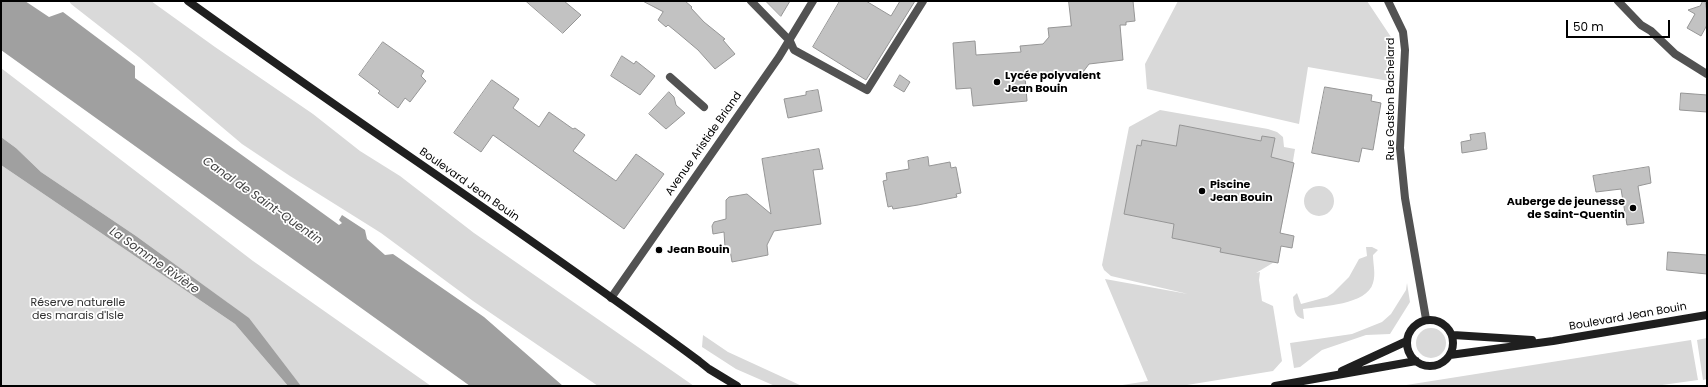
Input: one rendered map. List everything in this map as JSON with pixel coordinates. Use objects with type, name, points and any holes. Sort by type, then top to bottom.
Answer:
[{"type":"street","name":"Boulevard Jean Bouin","points":[[188,1],[412,159],[578,273],[709,369],[738,386]]},
{"type":"street","points":[[751,1],[790,41],[794,50],[867,90],[924,1]]},
{"type":"street","name":"Avenue Aristide Briand","points":[[611,298],[790,41],[813,1]]},
{"type":"street","name":"Rue Gaston Bachelard","points":[[1388,1],[1403,32],[1405,50],[1400,148],[1405,198],[1426,319]]},
{"type":"street","points":[[1618,1],[1641,26],[1651,31],[1675,54],[1707,74]]},
{"type":"street","points":[[670,77],[704,107]]},
{"type":"street","name":"Boulevard Jean Bouin","points":[[1450,355],[1553,341],[1707,315]]},
{"type":"street","points":[[1426,319],[1440,321],[1453,335],[1453,349],[1450,355],[1445,361],[1438,365],[1423,365],[1416,361],[1411,355],[1407,341],[1411,329],[1416,324],[1426,319]]},
{"type":"street","name":"Boulevard Jean Bouin","points":[[1453,335],[1553,341]]},
{"type":"street","points":[[1333,375],[1407,341]]},
{"type":"street","points":[[1275,386],[1416,361]]},
{"type":"green space","points":[[69,1],[151,1],[313,114],[360,151],[400,176],[474,233],[694,386],[598,386],[473,301],[381,233],[242,144],[139,57]]},
{"type":"green space","points":[[1178,1],[1367,1],[1391,37],[1389,81],[1308,67],[1299,124],[1147,89],[1145,64]]},
{"type":"green space","points":[[1,68],[253,261],[431,386],[301,386],[228,303],[136,236],[41,172],[16,148],[1,137]]},
{"type":"green space","name":"Piscine Jean Bouin","points":[[1160,110],[1268,129],[1277,132],[1283,137],[1284,147],[1295,149],[1276,261],[1256,273],[1260,272],[1259,280],[1262,301],[1273,306],[1282,361],[1273,371],[1181,386],[1116,386],[1148,381],[1105,279],[1188,294],[1111,276],[1104,270],[1102,265],[1129,127]]},
{"type":"green space","name":"Réserve naturelle des marais d'Isle","points":[[1,165],[235,324],[288,386],[1,386]]},
{"type":"green space","points":[[1319,186],[1329,191],[1334,201],[1329,211],[1319,216],[1309,211],[1304,201],[1309,191]]},
{"type":"green space","points":[[1366,247],[1372,247],[1378,250],[1373,255],[1374,276],[1373,283],[1369,290],[1362,296],[1343,303],[1303,309],[1304,319],[1300,318],[1296,314],[1294,308],[1293,297],[1297,293],[1301,304],[1327,297],[1333,293],[1349,277],[1359,259],[1367,256]]},
{"type":"green space","points":[[1407,283],[1410,302],[1390,334],[1366,335],[1322,350],[1300,367],[1294,368],[1290,343],[1352,334],[1382,322],[1391,314],[1406,290]]},
{"type":"green space","points":[[1431,328],[1442,332],[1446,343],[1442,354],[1431,358],[1420,354],[1416,343],[1420,332]]},
{"type":"green space","points":[[703,335],[728,352],[802,386],[775,386],[736,369],[702,347]]},
{"type":"green space","points":[[1707,338],[1707,379],[1703,380],[1697,340]]},
{"type":"green space","points":[[1691,340],[1698,380],[1655,386],[1400,386]]},
{"type":"water","name":"Canal de Saint-Quentin","points":[[1,1],[25,1],[49,17],[63,12],[135,66],[135,78],[339,225],[342,223],[339,220],[342,215],[365,230],[367,239],[385,255],[393,254],[484,317],[563,386],[470,386],[1,50]]},
{"type":"water","name":"La Somme Rivière","points":[[1,137],[16,148],[41,172],[136,236],[249,318],[301,386],[288,386],[235,324],[1,165]]},
{"type":"building","points":[[526,1],[564,1],[581,15],[563,33]]},
{"type":"building","points":[[643,1],[685,1],[704,22],[725,39],[723,40],[735,54],[715,69],[698,50],[668,25],[666,27],[658,20],[663,12]]},
{"type":"building","points":[[766,1],[790,1],[781,16]]},
{"type":"building","points":[[840,1],[866,1],[891,16],[900,1],[915,1],[866,80],[813,47]]},
{"type":"building","points":[[1069,1],[1133,1],[1135,21],[1126,22],[1126,25],[1120,25],[1123,60],[1089,64],[1083,72],[1025,76],[1027,101],[973,106],[971,88],[956,89],[953,43],[975,41],[976,55],[1021,52],[1020,46],[1043,44],[1049,37],[1048,28],[1071,26]]},
{"type":"building","points":[[1703,1],[1705,1],[1707,12],[1707,25],[1701,36],[1687,28],[1695,14],[1688,10],[1700,6]]},
{"type":"building","points":[[383,42],[424,71],[421,76],[426,81],[410,102],[405,98],[398,108],[378,93],[380,91],[359,75]]},
{"type":"building","points":[[622,56],[634,64],[636,61],[655,76],[640,95],[611,76]]},
{"type":"building","points":[[900,75],[910,82],[904,92],[894,86]]},
{"type":"building","points":[[492,80],[519,99],[513,108],[539,127],[549,112],[573,129],[575,128],[585,135],[573,151],[616,181],[636,154],[664,174],[624,229],[493,135],[481,152],[454,133]]},
{"type":"building","points":[[1325,87],[1372,95],[1371,101],[1381,103],[1373,150],[1362,148],[1359,162],[1312,153]]},
{"type":"building","points":[[818,90],[822,111],[788,118],[784,99],[806,95],[806,92]]},
{"type":"building","points":[[669,92],[674,97],[676,105],[685,113],[666,129],[649,114]]},
{"type":"building","points":[[1681,93],[1707,95],[1707,112],[1680,110]]},
{"type":"building","points":[[1180,125],[1261,141],[1262,136],[1275,138],[1271,157],[1294,163],[1280,233],[1294,236],[1292,248],[1281,246],[1278,263],[1220,252],[1221,248],[1172,238],[1174,224],[1124,214],[1137,145],[1141,146],[1142,140],[1176,146]]},
{"type":"building","points":[[1485,133],[1487,149],[1462,153],[1461,142],[1471,140],[1470,135]]},
{"type":"building","points":[[819,149],[823,169],[813,170],[821,224],[774,231],[767,245],[768,255],[732,262],[730,250],[725,247],[724,232],[713,234],[712,226],[714,222],[726,219],[726,200],[729,197],[747,194],[771,214],[762,159]]},
{"type":"building","points":[[928,157],[929,166],[950,162],[951,168],[956,167],[961,193],[956,194],[957,197],[918,205],[893,209],[892,206],[888,207],[883,181],[887,180],[886,173],[909,169],[908,161]]},
{"type":"building","name":"Auberge de jeunesse de Saint-Quentin","points":[[1649,167],[1651,183],[1638,186],[1644,223],[1627,225],[1621,189],[1596,192],[1593,176]]},
{"type":"building","points":[[1668,252],[1707,255],[1707,274],[1667,270]]},
{"type":"place","name":"Lycée polyvalent Jean Bouin","points":[[997,82]]},
{"type":"place","name":"Piscine Jean Bouin","points":[[1202,191]]},
{"type":"place","name":"Auberge de jeunesse de Saint-Quentin","points":[[1633,208]]},
{"type":"place","name":"Jean Bouin","points":[[659,250]]}]
